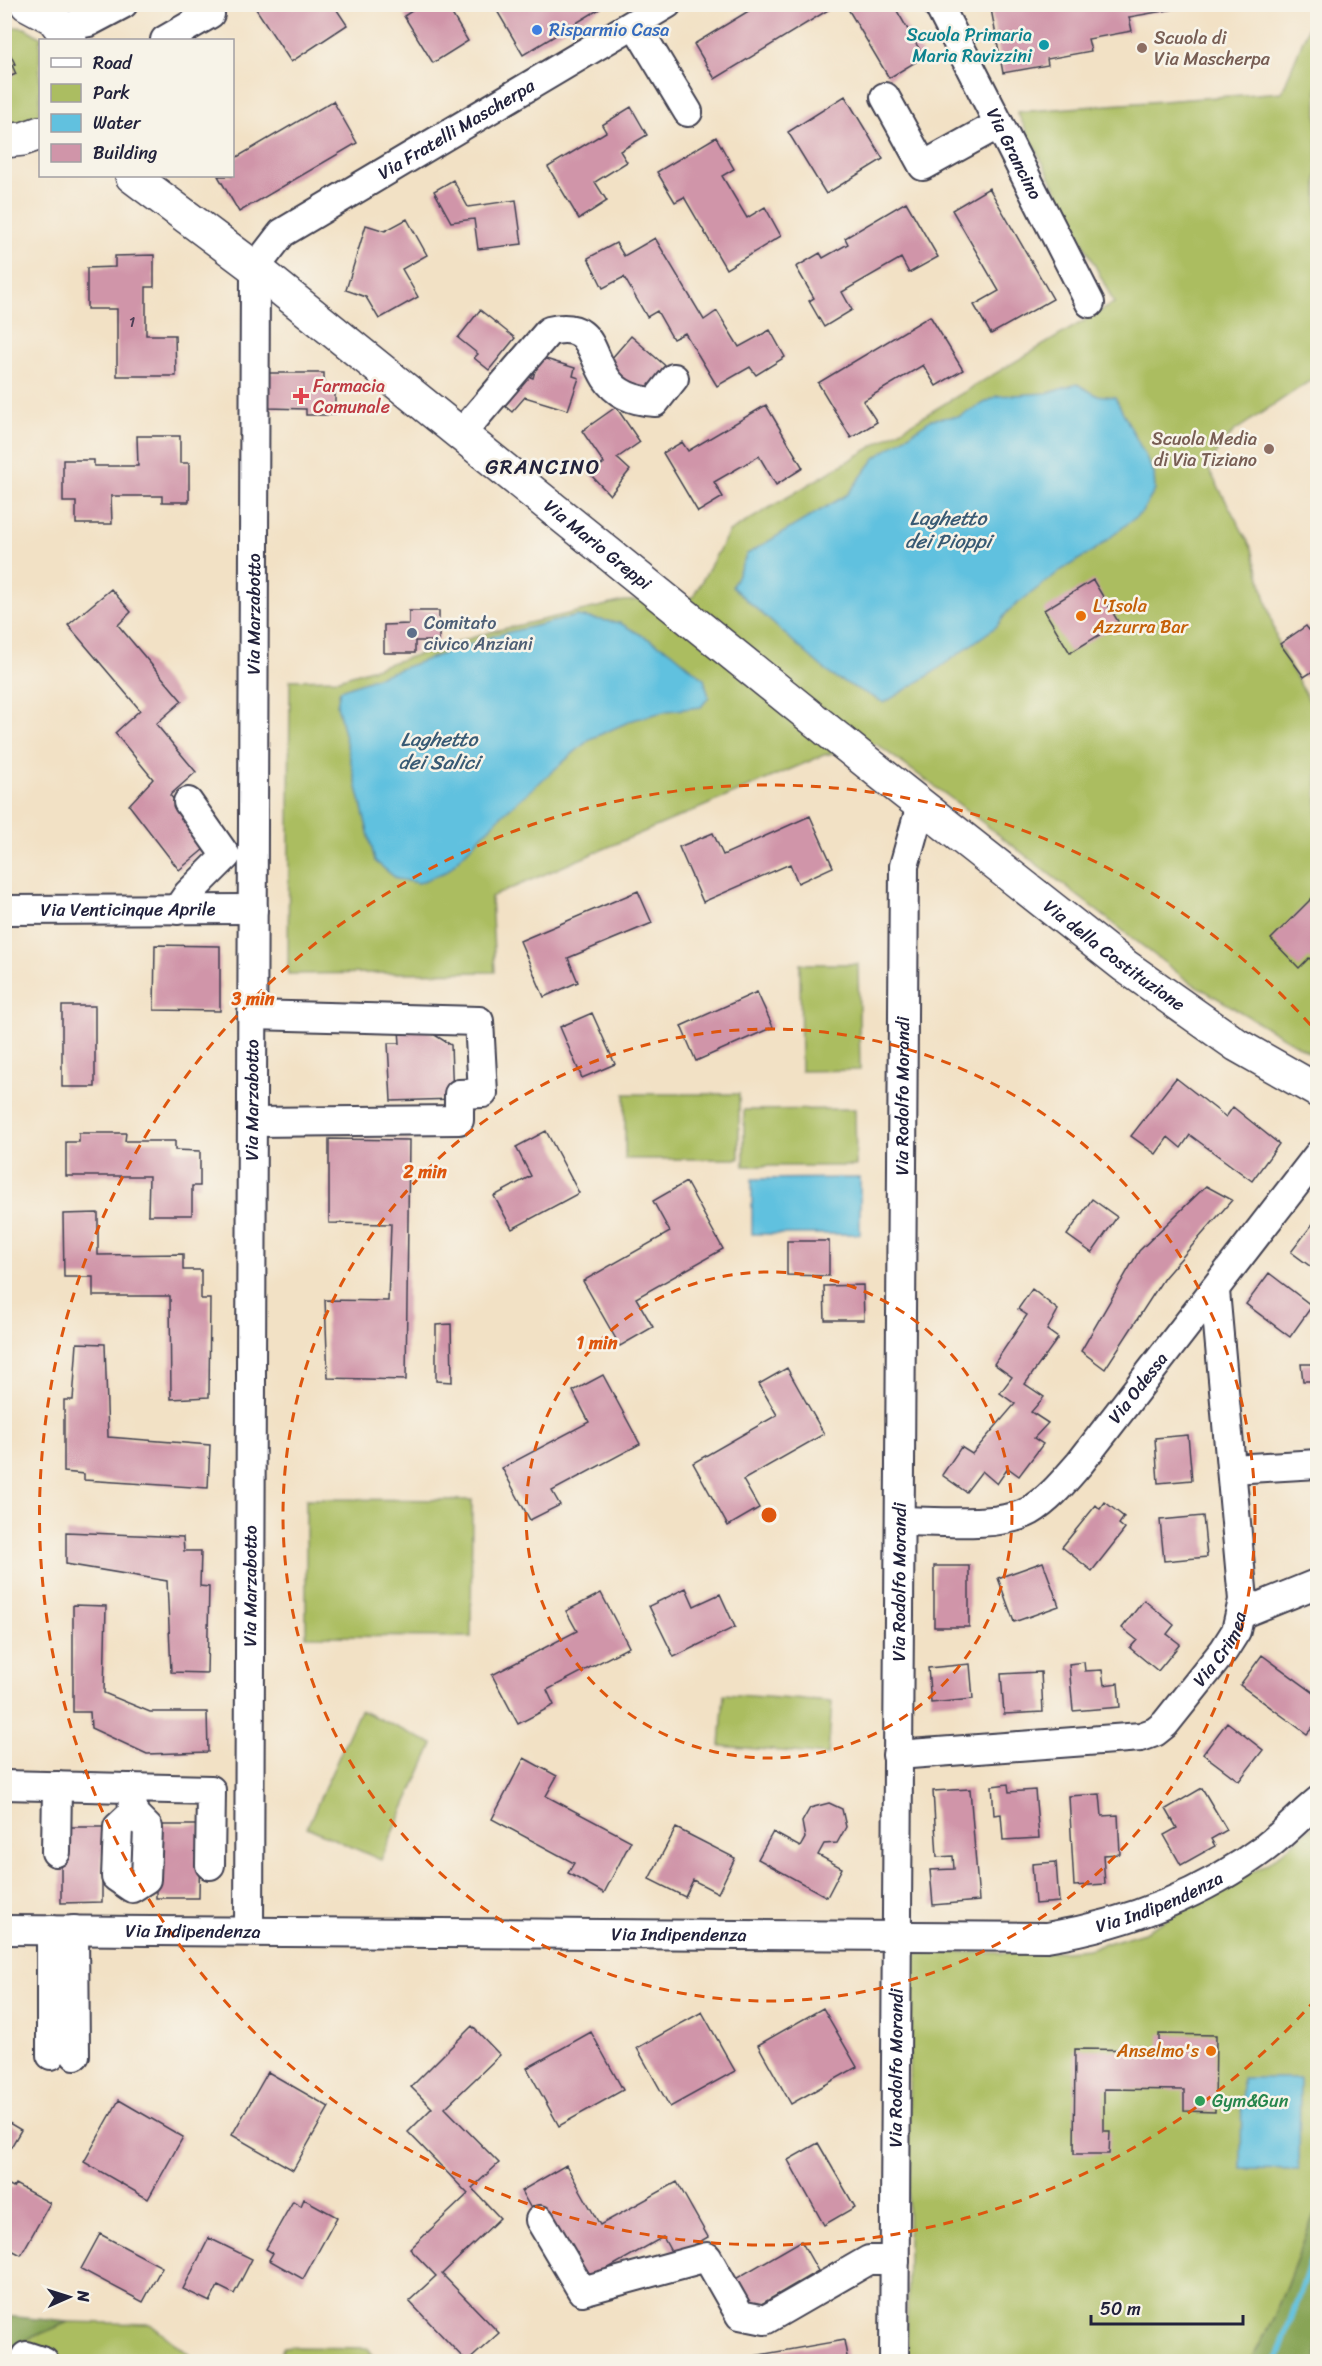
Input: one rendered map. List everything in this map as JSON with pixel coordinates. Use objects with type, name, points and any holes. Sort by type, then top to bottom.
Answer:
[{"type":"main road","points":[[27,4],[40,9],[72,36]]},
{"type":"main road","points":[[4,141],[23,139],[39,133]]},
{"type":"main road","name":"Via Mario Greppi","points":[[133,177],[255,268],[921,805]]},
{"type":"main road","name":"Via della Costituzione","points":[[921,805],[1125,966],[1199,1020],[1237,1045],[1317,1091]]},
{"type":"street","points":[[167,39],[210,14],[205,4]]},
{"type":"street","name":"Via Fratelli Mascherpa","points":[[255,268],[282,233],[668,4]]},
{"type":"street","name":"Via Grancino","points":[[938,4],[1090,303]]},
{"type":"street","points":[[72,36],[89,22],[118,8]]},
{"type":"street","points":[[635,24],[688,112]]},
{"type":"street","points":[[885,97],[923,166],[999,124]]},
{"type":"street","name":"Via Marzabotto","points":[[249,1931],[255,268]]},
{"type":"street","points":[[461,434],[549,330],[562,327],[580,333],[592,346],[605,377],[613,387],[640,402],[655,402],[674,378]]},
{"type":"street","points":[[177,910],[189,894],[226,856],[188,802]]},
{"type":"street","name":"Via Rodolfo Morandi","points":[[894,2361],[904,866],[921,805]]},
{"type":"street","name":"Via Venticinque Aprile","points":[[4,910],[253,909]]},
{"type":"street","points":[[252,1015],[479,1021],[483,1093],[459,1094],[459,1120],[252,1122]]},
{"type":"street","name":"Via Odessa","points":[[900,1521],[990,1521],[1011,1518],[1029,1512],[1047,1498],[1080,1462],[1215,1291],[1317,1155]]},
{"type":"street","name":"Via Crimea","points":[[897,1755],[1141,1737],[1165,1725],[1224,1650],[1236,1631],[1243,1600],[1215,1291]]},
{"type":"street","points":[[1232,1469],[1317,1464]]},
{"type":"street","points":[[1241,1614],[1317,1583]]},
{"type":"street","points":[[4,1785],[57,1786],[132,1800],[211,1790],[210,1865]]},
{"type":"street","points":[[56,1852],[57,1786]]},
{"type":"street","name":"Via Indipendenza","points":[[4,1930],[1047,1936],[1094,1929],[1163,1905],[1218,1878],[1266,1847],[1317,1801]]},
{"type":"street","points":[[62,1930],[63,2055]]},
{"type":"street","points":[[540,2220],[582,2291],[707,2257],[740,2315],[765,2320],[869,2260],[895,2260]]},
{"type":"street","points":[[24,2361],[26,2356],[44,2361]]},
{"type":"green space","points":[[1317,5],[1317,376],[1233,432],[1207,466],[1252,549],[1278,644],[1317,715],[1317,1057],[1188,981],[956,802],[876,744],[824,755],[491,897],[495,972],[288,974],[290,680],[339,679],[494,631],[624,601],[693,597],[729,532],[1114,303],[1017,112],[1282,92]]},
{"type":"green space","points":[[5,26],[25,28],[43,39],[39,39],[39,114],[19,124],[5,124]]},
{"type":"green space","points":[[800,964],[858,964],[860,1070],[801,1071]]},
{"type":"green space","points":[[625,1094],[739,1094],[739,1159],[625,1159]]},
{"type":"green space","points":[[855,1109],[856,1166],[744,1166],[744,1110]]},
{"type":"green space","points":[[306,1499],[472,1500],[471,1637],[306,1636]]},
{"type":"green space","points":[[724,1694],[832,1702],[828,1755],[720,1746]]},
{"type":"green space","points":[[360,1710],[433,1744],[381,1860],[307,1827]]},
{"type":"green space","points":[[1317,1822],[1317,2207],[1274,2317],[1251,2361],[907,2362],[910,1956],[920,1952],[1042,1953],[1088,1949],[1144,1932],[1269,1863]]},
{"type":"green space","points":[[1317,2207],[1317,2361],[1251,2361],[1274,2317]]},
{"type":"green space","points":[[5,2316],[69,2322],[23,2341],[5,2360]]},
{"type":"green space","points":[[69,2322],[150,2324],[197,2361],[5,2362],[23,2341]]},
{"type":"green space","points":[[283,2348],[368,2348],[377,2361],[278,2362]]},
{"type":"water","name":"Laghetto dei Pioppi","points":[[1077,384],[1096,395],[1115,397],[1154,473],[1155,490],[1142,512],[1096,549],[1060,571],[1008,611],[997,626],[928,676],[884,703],[832,676],[732,587],[747,554],[848,494],[875,458],[932,419],[960,416],[997,396],[1047,393]]},
{"type":"water","name":"Laghetto dei Salici","points":[[577,616],[620,623],[672,652],[704,679],[709,697],[701,707],[667,711],[633,720],[590,739],[504,813],[447,871],[419,883],[397,879],[375,861],[337,705],[340,690],[497,635]]},
{"type":"water","points":[[860,1178],[860,1234],[752,1234],[752,1179]]},
{"type":"water","points":[[1242,2078],[1300,2078],[1299,2170],[1241,2169]]},
{"type":"building","points":[[257,4],[333,4],[347,25],[291,62],[254,6]]},
{"type":"building","points":[[412,4],[446,4],[468,41],[433,63],[404,16],[415,9]]},
{"type":"building","name":"Risparmio Casa","points":[[493,4],[608,4],[523,55]]},
{"type":"building","points":[[760,4],[838,4],[715,79],[694,44]]},
{"type":"building","points":[[845,4],[893,4],[924,57],[889,78]]},
{"type":"building","name":"Scuola Primaria Maria Ravizzini","points":[[1015,4],[1191,4],[1191,6],[1129,17],[1132,31],[1088,39],[1091,51],[1047,59],[1048,65],[1003,73],[991,9]]},
{"type":"building","points":[[4,41],[15,64],[12,65],[16,74],[4,79]]},
{"type":"building","points":[[845,96],[883,159],[826,194],[788,132]]},
{"type":"building","points":[[333,101],[357,143],[239,212],[219,177],[234,177],[234,159]]},
{"type":"building","points":[[631,107],[647,135],[620,151],[627,162],[595,182],[607,201],[579,219],[548,167],[606,132],[602,125]]},
{"type":"building","points":[[716,137],[734,169],[722,176],[747,218],[765,207],[781,236],[726,269],[684,197],[675,202],[657,172]]},
{"type":"building","points":[[453,180],[468,207],[516,200],[522,244],[478,249],[474,219],[451,222],[434,191]]},
{"type":"building","points":[[989,188],[1053,299],[991,334],[974,305],[999,291],[952,210]]},
{"type":"building","points":[[906,202],[938,257],[909,273],[901,258],[842,292],[852,310],[824,327],[809,301],[814,298],[796,267],[820,253],[823,258],[848,244],[845,238]]},
{"type":"building","points":[[407,219],[427,255],[402,269],[418,297],[379,319],[366,297],[346,290],[366,225],[385,231]]},
{"type":"building","points":[[655,238],[704,320],[717,311],[739,347],[770,330],[785,357],[756,375],[750,367],[717,386],[685,333],[673,339],[657,311],[647,317],[624,277],[603,288],[588,258],[616,243],[624,256]]},
{"type":"building","points":[[154,255],[154,287],[146,287],[146,335],[175,335],[176,376],[117,376],[117,309],[87,309],[87,268],[115,267],[115,256]]},
{"type":"building","points":[[480,310],[515,338],[489,370],[474,358],[478,354],[458,338]]},
{"type":"building","points":[[930,316],[963,370],[936,386],[923,365],[863,401],[877,422],[851,438],[818,383]]},
{"type":"building","points":[[631,336],[669,369],[644,399],[605,366]]},
{"type":"building","points":[[539,357],[575,368],[573,376],[579,378],[568,410],[525,397],[512,412],[499,401],[522,374],[533,378]]},
{"type":"building","name":"Farmacia Comunale","points":[[268,373],[324,373],[324,384],[335,385],[335,415],[306,415],[306,409],[268,408]]},
{"type":"building","points":[[766,405],[803,468],[776,485],[759,456],[714,482],[723,497],[698,512],[663,453],[682,442],[688,451]]},
{"type":"building","points":[[616,407],[640,442],[617,458],[630,470],[610,495],[590,474],[604,463],[582,431]]},
{"type":"building","points":[[137,436],[180,436],[180,463],[189,463],[189,502],[162,502],[162,496],[111,496],[112,524],[76,524],[76,502],[63,502],[63,460],[94,460],[94,466],[138,466]]},
{"type":"building","name":"L'Isola Azzurra Bar","points":[[1093,580],[1119,623],[1070,653],[1044,610]]},
{"type":"building","points":[[111,589],[131,612],[118,625],[182,701],[156,724],[196,772],[170,795],[210,844],[179,870],[129,805],[153,779],[115,733],[140,710],[68,625]]},
{"type":"building","name":"Comitato civico Anziani","points":[[409,611],[439,611],[439,641],[415,641],[415,653],[384,653],[384,625],[409,624]]},
{"type":"building","points":[[1318,624],[1318,668],[1304,677],[1280,644],[1306,626],[1309,630]]},
{"type":"building","points":[[810,816],[833,867],[798,883],[790,864],[703,902],[679,847],[713,833],[723,855]]},
{"type":"building","points":[[638,891],[652,923],[568,958],[578,982],[544,997],[520,941]]},
{"type":"building","points":[[1313,897],[1318,902],[1318,966],[1309,958],[1299,968],[1271,939]]},
{"type":"building","points":[[155,945],[220,946],[220,1011],[154,1010]]},
{"type":"building","points":[[757,992],[773,1027],[696,1061],[681,1026]]},
{"type":"building","points":[[62,1006],[95,1006],[95,1087],[62,1087]]},
{"type":"building","points":[[592,1013],[615,1064],[582,1078],[560,1027]]},
{"type":"building","points":[[425,1029],[451,1045],[453,1099],[391,1101],[388,1043],[400,1043],[399,1030]]},
{"type":"building","points":[[1176,1078],[1226,1117],[1233,1107],[1279,1144],[1252,1181],[1190,1135],[1181,1148],[1168,1137],[1156,1154],[1131,1136]]},
{"type":"building","points":[[546,1131],[579,1193],[512,1229],[494,1196],[531,1176],[516,1147]]},
{"type":"building","points":[[79,1133],[126,1133],[125,1141],[175,1141],[175,1150],[200,1151],[200,1186],[192,1186],[192,1215],[148,1215],[149,1176],[66,1176],[66,1142],[79,1142]]},
{"type":"building","points":[[329,1139],[409,1140],[406,1380],[328,1378],[325,1300],[388,1301],[391,1224],[329,1223]]},
{"type":"building","points":[[686,1182],[723,1249],[636,1298],[653,1327],[620,1346],[583,1281],[670,1232],[653,1201]]},
{"type":"building","points":[[1206,1186],[1232,1200],[1164,1278],[1105,1369],[1081,1351],[1139,1251]]},
{"type":"building","points":[[1092,1199],[1117,1217],[1092,1253],[1067,1235]]},
{"type":"building","points":[[98,1213],[98,1255],[183,1254],[183,1270],[201,1270],[201,1299],[210,1299],[209,1397],[171,1399],[170,1296],[93,1296],[93,1277],[64,1277],[63,1214]]},
{"type":"building","points":[[1315,1221],[1318,1223],[1318,1272],[1291,1252]]},
{"type":"building","points":[[787,1241],[829,1241],[829,1276],[787,1275]]},
{"type":"building","points":[[1269,1273],[1312,1306],[1290,1337],[1246,1304]]},
{"type":"building","points":[[863,1285],[864,1320],[825,1320],[824,1286]]},
{"type":"building","points":[[1032,1289],[1058,1310],[1047,1330],[1058,1338],[1025,1384],[1044,1397],[1031,1412],[1048,1423],[1034,1438],[1043,1444],[1019,1476],[1008,1468],[997,1484],[982,1471],[966,1492],[942,1475],[961,1447],[972,1454],[1015,1404],[1000,1393],[1012,1377],[994,1364],[1027,1315],[1018,1309]]},
{"type":"building","points":[[451,1324],[452,1382],[436,1381],[436,1325]]},
{"type":"building","points":[[77,1343],[105,1344],[108,1437],[210,1445],[208,1488],[84,1480],[84,1474],[64,1472],[64,1400],[73,1400]]},
{"type":"building","points":[[1301,1364],[1318,1364],[1318,1381],[1303,1381]]},
{"type":"building","points":[[787,1368],[824,1434],[743,1480],[759,1508],[728,1526],[693,1463],[777,1415],[759,1384]]},
{"type":"building","points":[[603,1375],[640,1444],[552,1491],[560,1505],[530,1520],[502,1468],[589,1422],[573,1391]]},
{"type":"building","points":[[1188,1435],[1192,1480],[1158,1483],[1155,1438]]},
{"type":"building","points":[[1105,1502],[1124,1517],[1119,1524],[1125,1529],[1092,1571],[1062,1547],[1096,1505],[1100,1509]]},
{"type":"building","points":[[1203,1516],[1207,1557],[1164,1561],[1160,1520]]},
{"type":"building","points":[[66,1532],[183,1537],[184,1551],[201,1551],[200,1586],[209,1587],[207,1673],[171,1672],[167,1581],[66,1564]]},
{"type":"building","points":[[1043,1562],[1059,1606],[1014,1622],[998,1578]]},
{"type":"building","points":[[934,1566],[969,1566],[969,1627],[934,1627]]},
{"type":"building","points":[[686,1588],[694,1606],[720,1594],[735,1627],[674,1657],[649,1606]]},
{"type":"building","points":[[601,1593],[629,1647],[547,1690],[554,1705],[518,1724],[492,1675],[577,1631],[566,1611]]},
{"type":"building","points":[[1144,1600],[1174,1625],[1167,1634],[1180,1644],[1158,1671],[1130,1648],[1137,1640],[1122,1628]]},
{"type":"building","points":[[73,1605],[106,1606],[104,1693],[150,1712],[207,1712],[208,1752],[147,1754],[91,1728],[90,1712],[73,1712]]},
{"type":"building","points":[[1262,1655],[1318,1696],[1318,1721],[1307,1734],[1240,1685]]},
{"type":"building","points":[[1084,1662],[1085,1671],[1102,1670],[1104,1685],[1118,1683],[1120,1707],[1073,1711],[1069,1664]]},
{"type":"building","points":[[970,1664],[973,1699],[931,1703],[928,1668]]},
{"type":"building","points":[[1041,1672],[1043,1712],[1004,1714],[1001,1674]]},
{"type":"building","points":[[1227,1722],[1263,1750],[1239,1781],[1203,1754]]},
{"type":"building","points":[[524,1758],[557,1776],[546,1796],[631,1841],[604,1893],[568,1873],[574,1863],[492,1819]]},
{"type":"building","points":[[1008,1784],[1009,1792],[1035,1790],[1039,1838],[1003,1840],[1001,1814],[994,1815],[992,1786]]},
{"type":"building","points":[[1202,1788],[1227,1830],[1211,1839],[1215,1846],[1181,1865],[1164,1835],[1177,1828],[1166,1809]]},
{"type":"building","points":[[970,1789],[979,1901],[933,1905],[930,1870],[954,1869],[953,1856],[937,1857],[933,1791]]},
{"type":"building","points":[[1100,1794],[1102,1816],[1118,1815],[1120,1854],[1103,1855],[1105,1884],[1074,1886],[1069,1796]]},
{"type":"building","points":[[829,1803],[842,1809],[846,1827],[837,1843],[824,1844],[818,1855],[842,1868],[827,1897],[758,1859],[773,1832],[800,1847],[805,1838],[802,1822],[810,1808]]},
{"type":"building","points":[[152,1825],[200,1825],[199,1898],[156,1898],[156,1851]]},
{"type":"building","points":[[61,1827],[108,1827],[109,1854],[102,1854],[102,1902],[61,1903]]},
{"type":"building","points":[[676,1828],[735,1858],[718,1893],[693,1880],[685,1897],[649,1879]]},
{"type":"building","points":[[1056,1862],[1059,1902],[1035,1904],[1032,1864]]},
{"type":"building","points":[[823,2008],[857,2067],[791,2104],[758,2045]]},
{"type":"building","points":[[702,2012],[735,2071],[670,2107],[637,2048]]},
{"type":"building","points":[[472,2026],[500,2055],[445,2108],[499,2163],[472,2188],[500,2218],[442,2274],[499,2333],[467,2362],[409,2301],[436,2276],[410,2249],[468,2194],[408,2132],[432,2108],[411,2087]]},
{"type":"building","points":[[591,2032],[623,2090],[559,2126],[527,2068]]},
{"type":"building","name":"Gym&Gun","points":[[1159,2034],[1216,2035],[1215,2112],[1184,2111],[1184,2090],[1104,2089],[1104,2131],[1110,2131],[1109,2154],[1074,2154],[1075,2049],[1159,2050]]},
{"type":"building","points":[[268,2072],[329,2107],[293,2170],[232,2135]]},
{"type":"building","points":[[119,2100],[183,2137],[148,2199],[84,2162]]},
{"type":"building","points":[[4,2120],[21,2130],[4,2159]]},
{"type":"building","points":[[818,2143],[855,2207],[824,2225],[788,2160]]},
{"type":"building","points":[[566,2165],[600,2225],[677,2182],[708,2237],[674,2257],[663,2237],[584,2282],[533,2212],[521,2191]]},
{"type":"building","points":[[4,2183],[13,2188],[15,2184],[50,2203],[21,2255],[4,2246]]},
{"type":"building","points":[[304,2199],[337,2217],[303,2279],[269,2260],[273,2253],[266,2249],[293,2201],[301,2206]]},
{"type":"building","points":[[100,2234],[162,2267],[143,2302],[81,2269]]},
{"type":"building","points":[[209,2238],[252,2259],[234,2294],[218,2286],[210,2302],[183,2289]]},
{"type":"building","points":[[801,2241],[818,2271],[749,2311],[732,2281]]},
{"type":"building","points":[[844,2340],[848,2362],[731,2362],[731,2360]]},
{"type":"waterway","points":[[1276,2362],[1318,2241]]},
{"type":"place","name":"Risparmio Casa","points":[[537,30]]},
{"type":"place","name":"Scuola Primaria Maria Ravizzini","points":[[1044,45]]},
{"type":"place","name":"Scuola di Via Mascherpa","points":[[1142,48]]},
{"type":"place","name":"Farmacia Comunale","points":[[301,396]]},
{"type":"place","name":"Scuola Media di Via Tiziano","points":[[1269,449]]},
{"type":"place","name":"L'Isola Azzurra Bar","points":[[1081,616]]},
{"type":"place","name":"Comitato civico Anziani","points":[[412,633]]},
{"type":"place","name":"Anselmo's","points":[[1211,2051]]},
{"type":"place","name":"Gym&Gun","points":[[1200,2101]]},
{"type":"district","name":"GRANCINO","points":[[543,467]]}]
